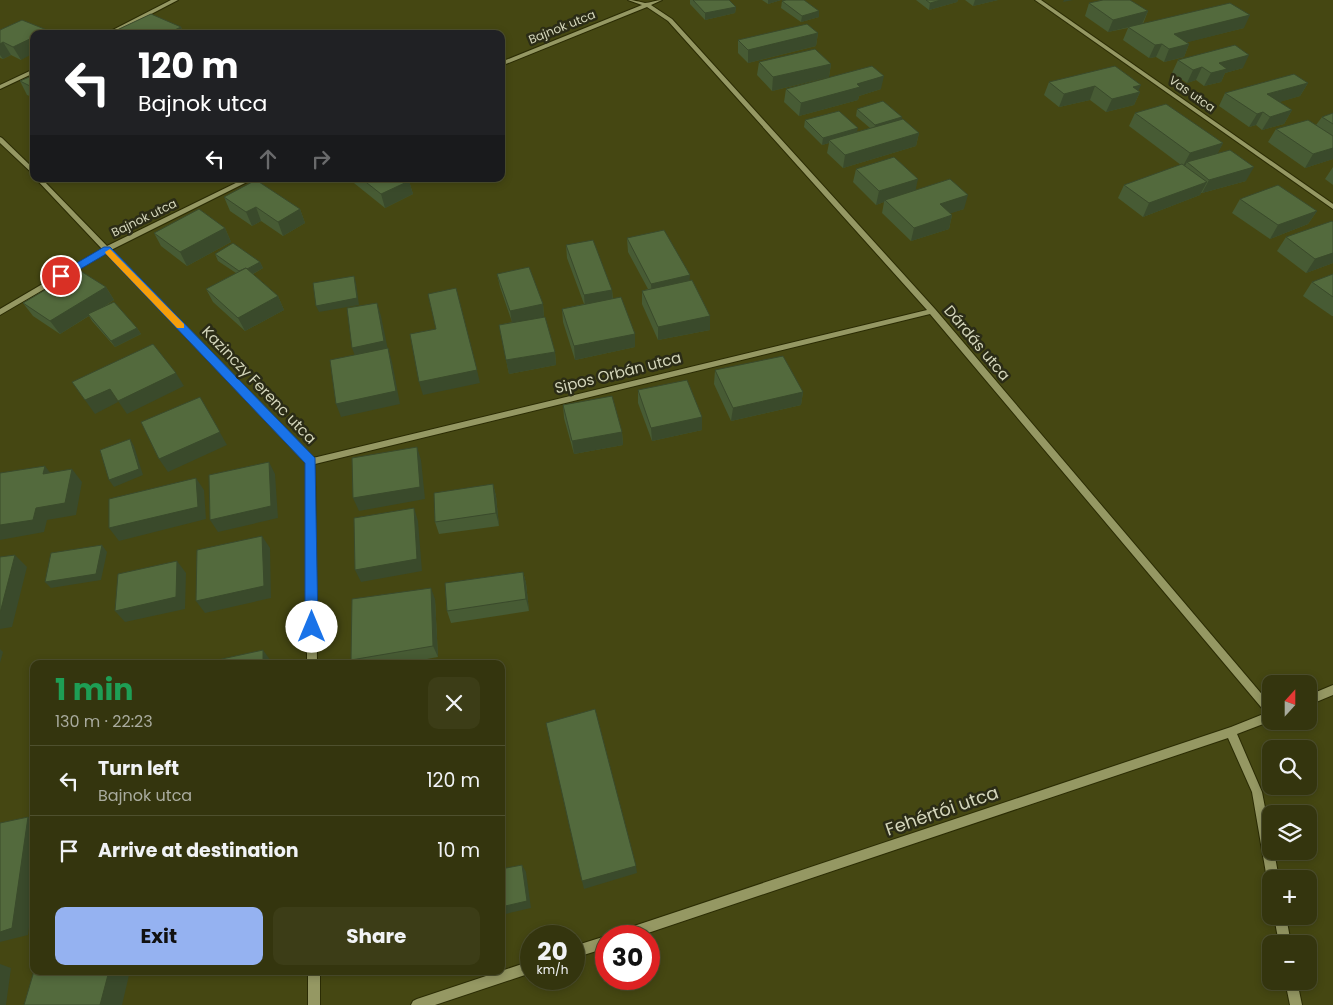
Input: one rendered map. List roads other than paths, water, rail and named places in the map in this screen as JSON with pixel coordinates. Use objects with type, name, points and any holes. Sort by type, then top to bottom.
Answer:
[{"type":"street","points":[[116,30],[176,0]]},
{"type":"street","name":"Dárdás utca","points":[[631,0],[648,5],[670,20],[932,311],[1262,703]]},
{"type":"street","name":"Bajnok utca","points":[[505,62],[660,0]]},
{"type":"street","name":"Vas utca","points":[[1038,0],[1333,207]]},
{"type":"street","points":[[0,87],[30,72]]},
{"type":"street","points":[[0,138],[30,169]]},
{"type":"street","name":"Kazinczy Ferenc utca","points":[[42,182],[311,462],[312,660]]},
{"type":"street","name":"Bajnok utca","points":[[0,312],[107,249],[243,182]]},
{"type":"street","name":"Sipos Orbán utca","points":[[311,462],[932,311]]},
{"type":"street","points":[[1318,696],[1333,690]]},
{"type":"street","name":"Fehértói utca","points":[[655,925],[1230,732],[1262,718]]},
{"type":"street","points":[[1230,732],[1257,792],[1271,870]]},
{"type":"street","points":[[417,1005],[520,971]]},
{"type":"street","points":[[314,975],[314,1005]]},
{"type":"street","points":[[1293,990],[1296,1005]]}]
